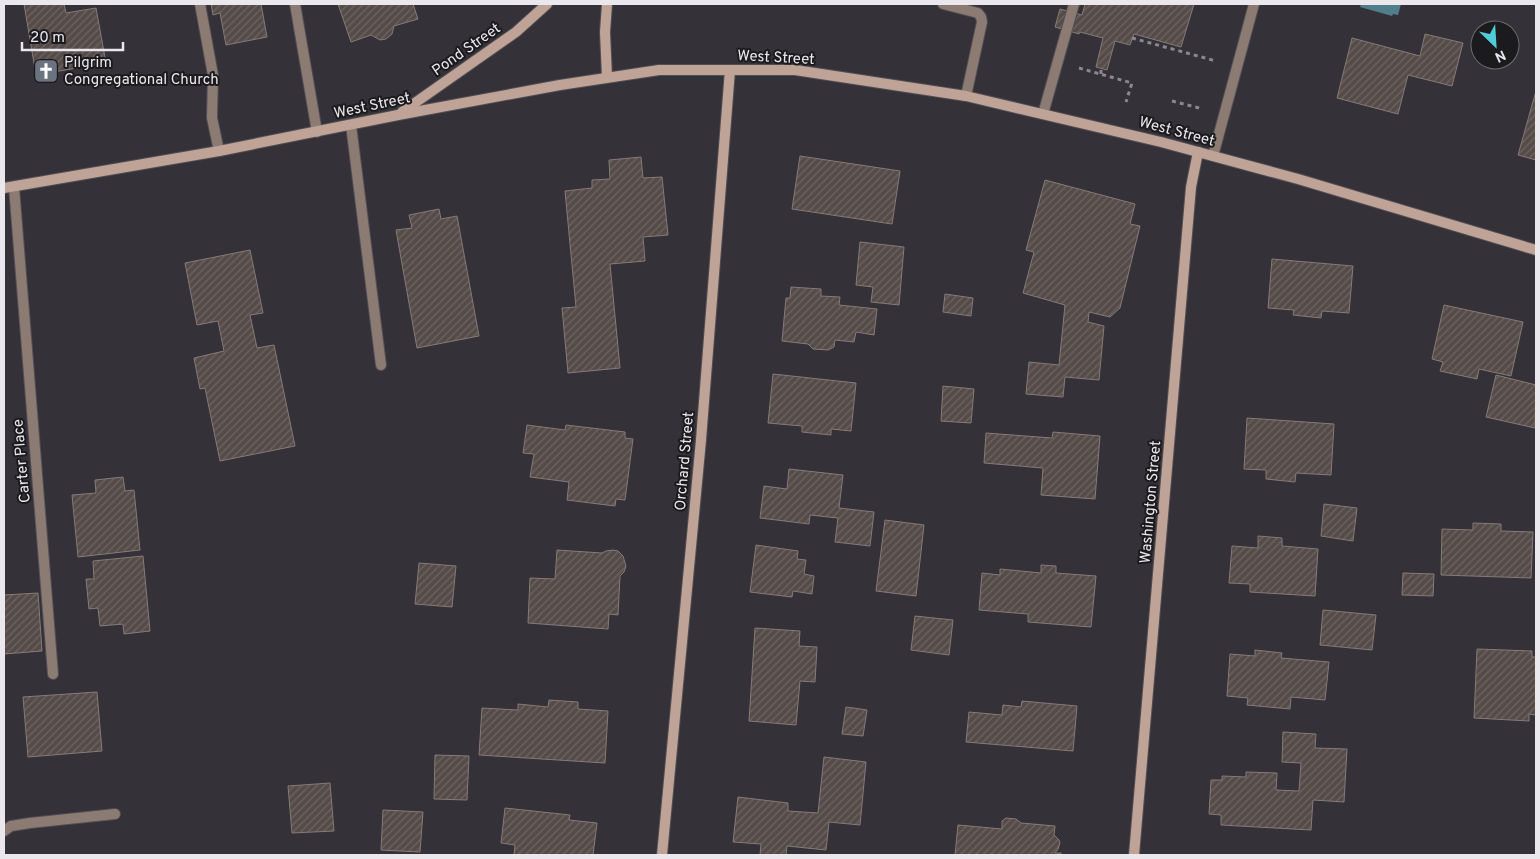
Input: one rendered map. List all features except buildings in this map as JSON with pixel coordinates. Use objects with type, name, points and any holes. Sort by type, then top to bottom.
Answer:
[{"type":"street","points":[[200,4],[213,75],[212,118],[219,151]]},
{"type":"street","points":[[295,4],[317,132]]},
{"type":"street","name":"Pond Street","points":[[398,115],[516,32],[547,4]]},
{"type":"street","points":[[607,4],[605,32],[607,77]]},
{"type":"street","points":[[943,4],[978,13],[981,17],[982,22],[966,96]]},
{"type":"street","points":[[1043,114],[1074,4]]},
{"type":"street","points":[[1213,156],[1254,4]]},
{"type":"street","name":"West Street","points":[[9,187],[219,151],[398,115],[607,77],[659,70],[795,70],[966,96],[1043,114],[1298,179],[1536,250]]},
{"type":"street","name":"Orchard Street","points":[[662,855],[701,440],[730,70]]},
{"type":"street","points":[[351,125],[381,365]]},
{"type":"street","name":"Washington Street","points":[[1134,855],[1191,187],[1198,152]]},
{"type":"street","name":"Carter Place","points":[[9,187],[53,674]]},
{"type":"street","points":[[4,831],[11,826],[30,823],[115,814]]},
{"type":"path","points":[[1132,38],[1237,66]]},
{"type":"path","points":[[1058,62],[1132,83],[1126,102]]},
{"type":"path","points":[[1101,69],[1101,74]]},
{"type":"path","points":[[1172,101],[1224,115]]},
{"type":"water","points":[[1361,4],[1401,4],[1398,15],[1393,14],[1392,16],[1360,7]]},
{"type":"place","name":"Pilgrim Congregational Church","points":[[46,71]]}]
